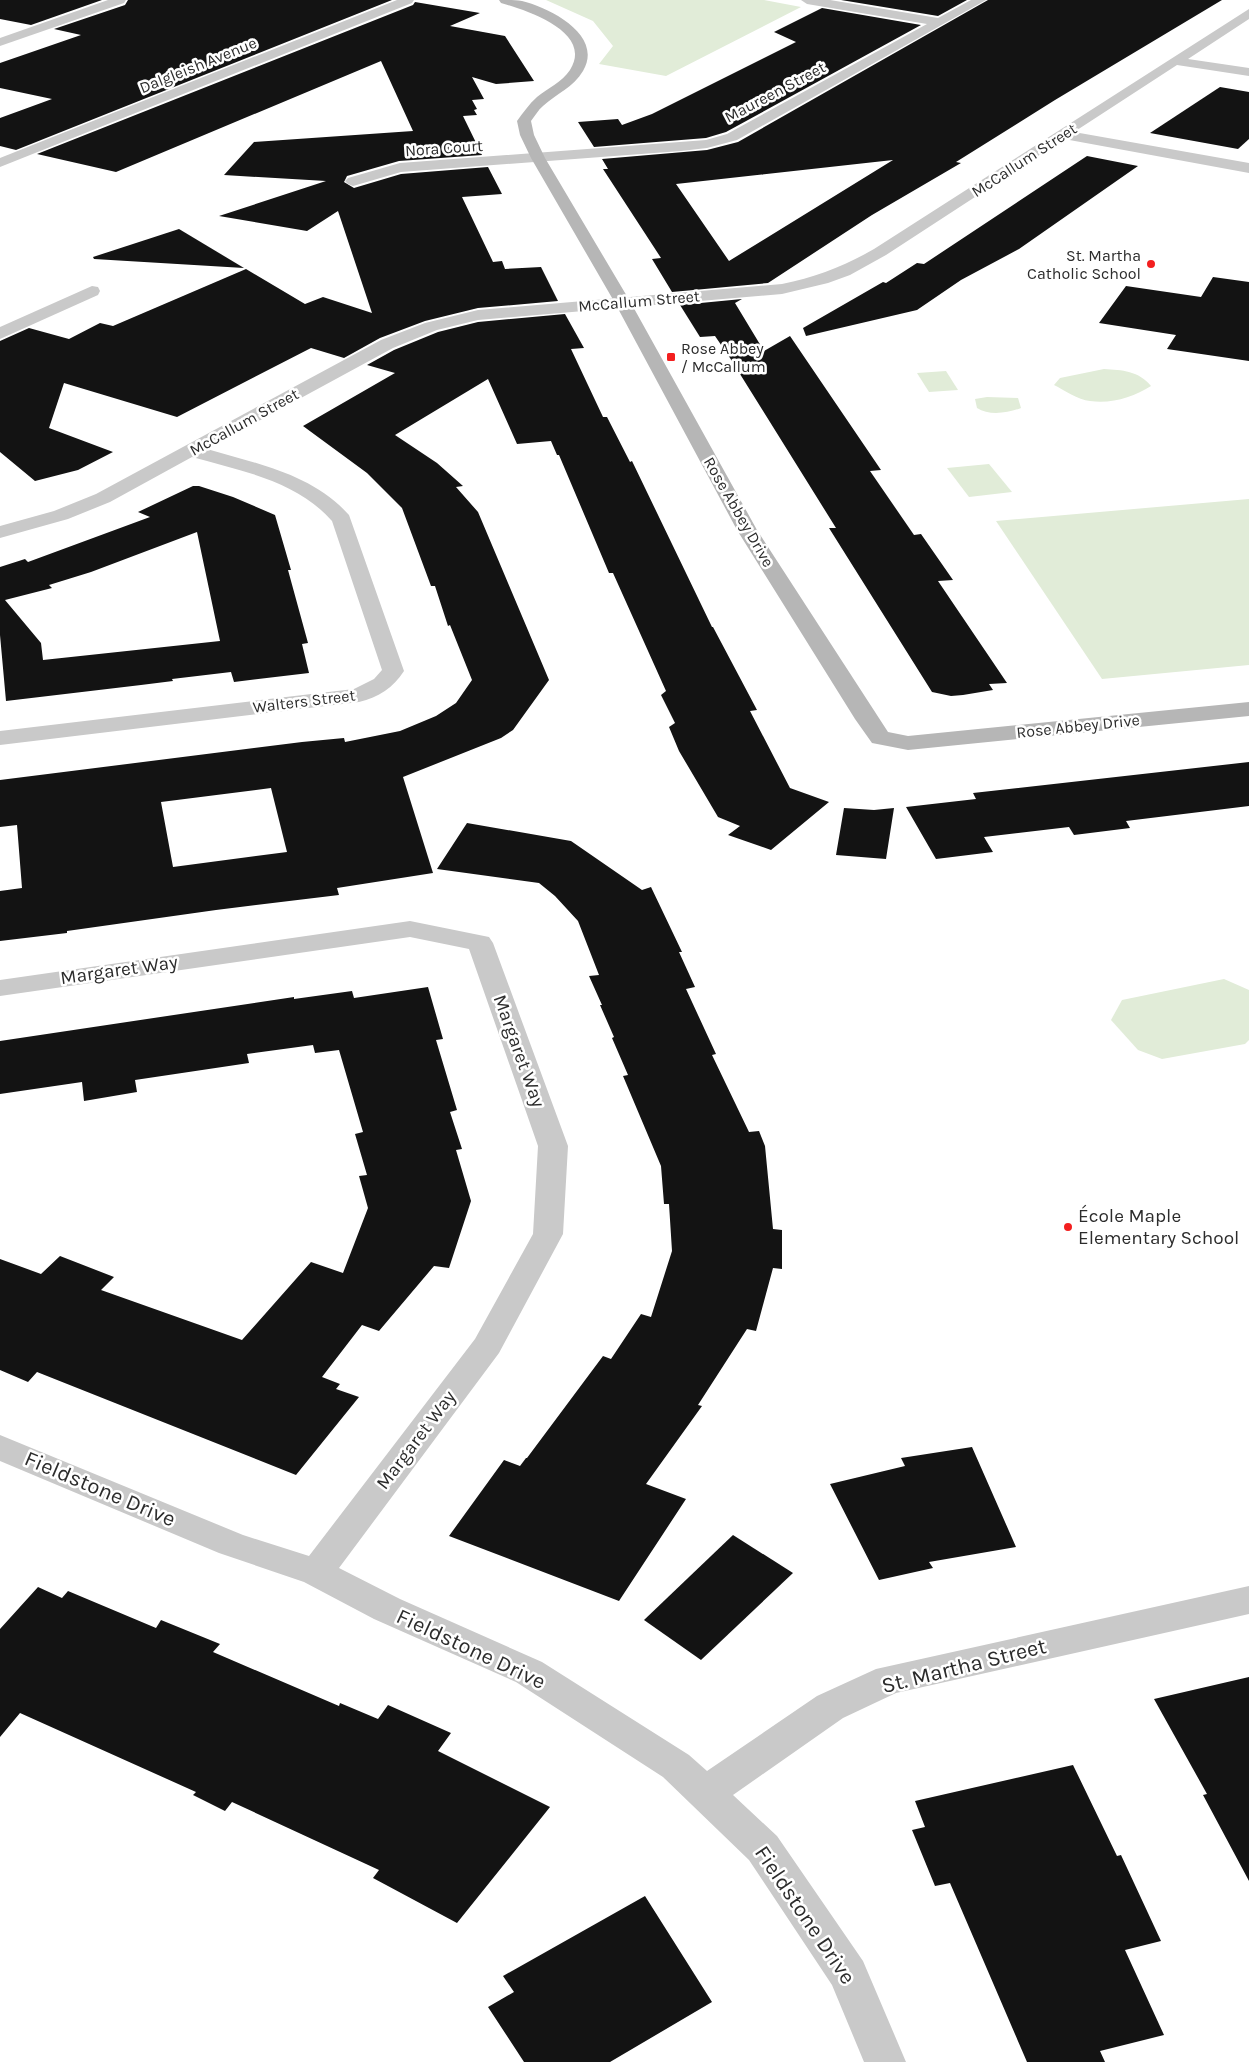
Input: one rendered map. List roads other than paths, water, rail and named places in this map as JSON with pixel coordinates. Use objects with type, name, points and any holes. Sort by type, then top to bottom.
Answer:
[{"type":"street","points":[[0,42],[120,0]]},
{"type":"street","name":"Dalgleish Avenue","points":[[0,163],[408,0]]},
{"type":"street","name":"Rose Abbey Drive","points":[[505,0],[536,10],[558,22],[573,33],[579,44],[582,56],[577,70],[536,106],[524,121],[526,135],[623,303],[747,530],[866,719],[880,738],[908,743],[1249,709]]},
{"type":"street","points":[[806,0],[939,22]]},
{"type":"street","name":"Maureen Street","points":[[538,158],[682,147],[707,144],[732,136],[980,0]]},
{"type":"street","name":"McCallum Street","points":[[1,531],[61,515],[103,498],[387,344],[415,330],[444,321],[478,315],[782,289],[838,276],[880,252],[1064,135],[1249,13]]},
{"type":"street","points":[[1176,61],[1249,72]]},
{"type":"street","points":[[1064,135],[1249,168]]},
{"type":"street","name":"Nora Court","points":[[354,181],[400,168],[538,158]]},
{"type":"street","points":[[0,334],[92,292]]},
{"type":"street","name":"Walters Street","points":[[0,738],[359,695],[382,684],[393,671],[342,520],[333,507],[319,496],[283,478],[191,451]]},
{"type":"street","name":"Margaret Way","points":[[0,988],[410,929],[480,942],[553,1146],[548,1234],[488,1345],[316,1572]]},
{"type":"street","name":"Fieldstone Drive","points":[[0,1447],[231,1544],[316,1572],[387,1609],[529,1672],[676,1766],[763,1848],[848,1974],[885,2062]]},
{"type":"street","name":"St. Martha Street","points":[[705,1793],[830,1707],[889,1680],[1249,1600]]},
{"type":"place","name":"St. Martha Catholic School","points":[[1151,264]]},
{"type":"place","name":"Rose Abbey / McCallum","points":[[671,357]]},
{"type":"place","name":"École Maple Elementary School","points":[[1068,1227]]}]
